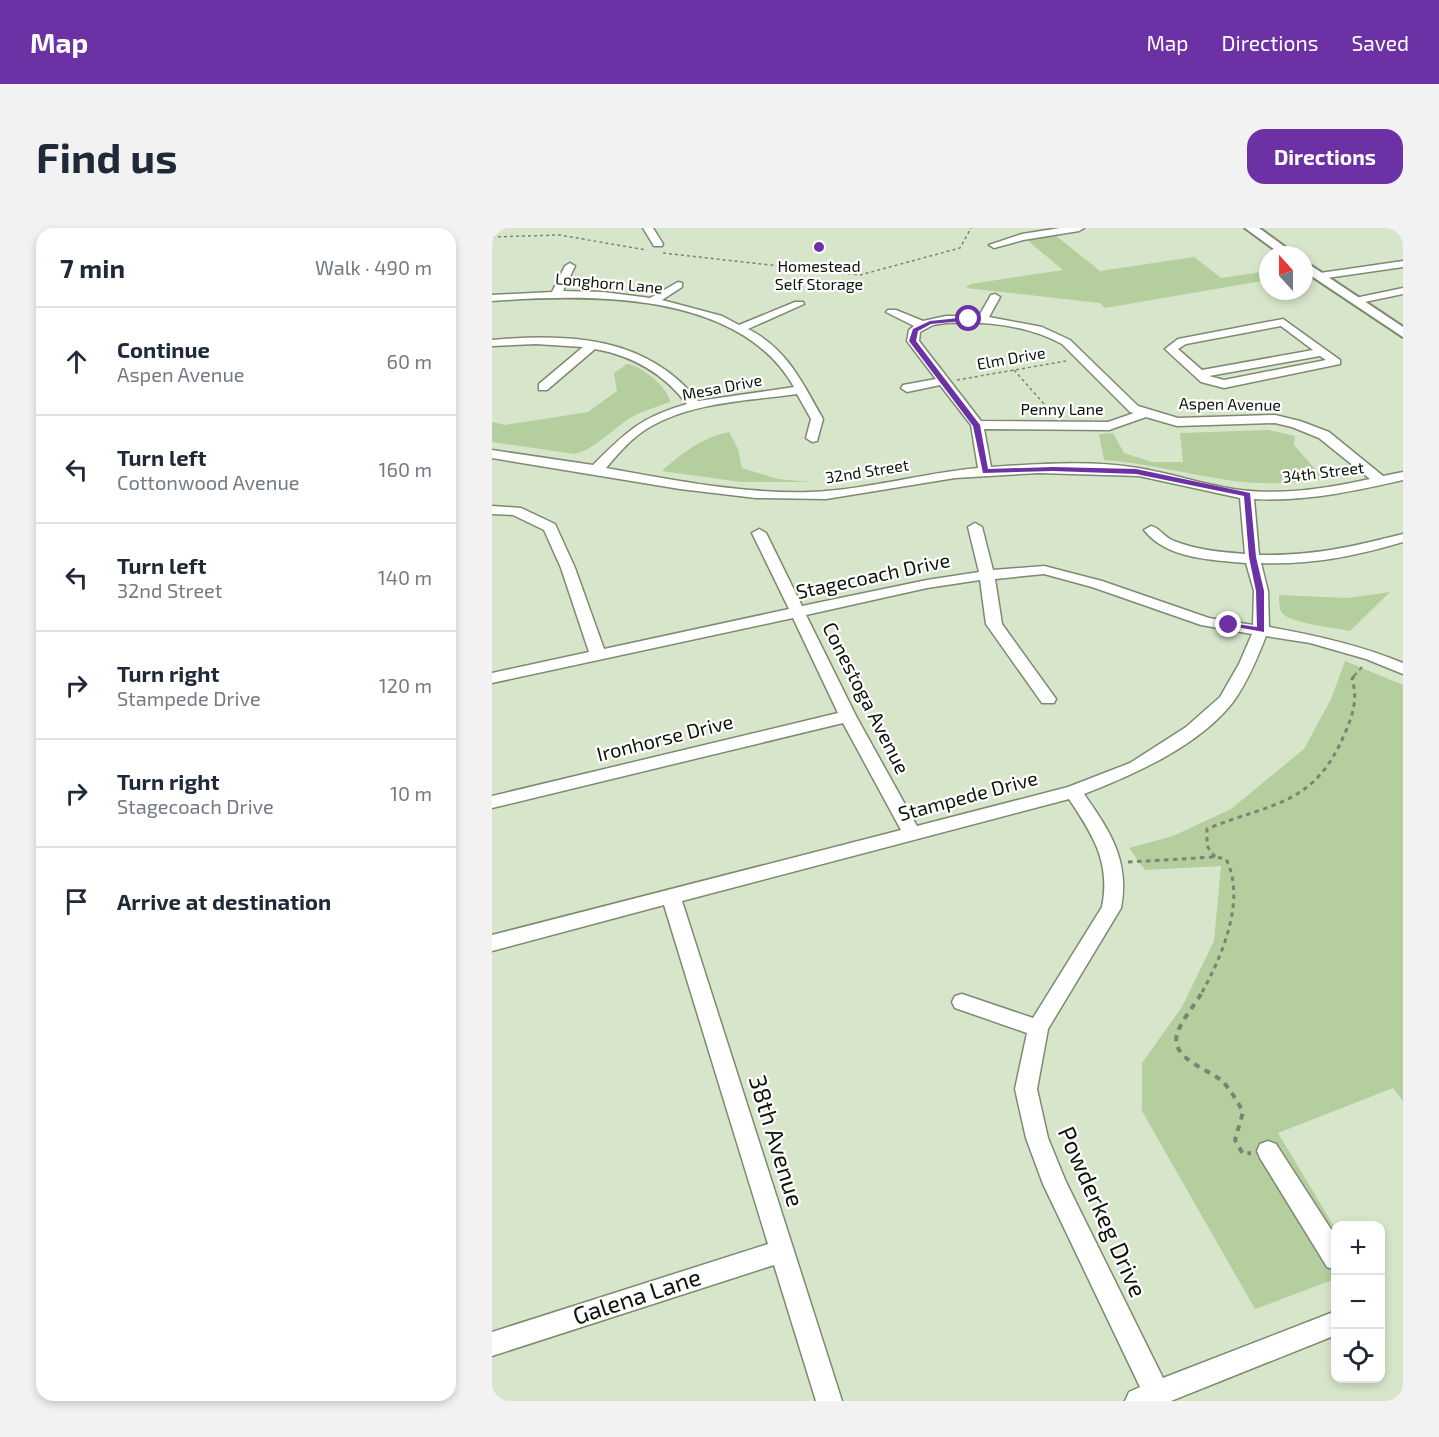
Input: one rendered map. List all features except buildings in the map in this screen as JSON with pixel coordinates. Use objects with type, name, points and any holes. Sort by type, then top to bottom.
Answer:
[{"type":"main road","points":[[1251,228],[1277,246]]},
{"type":"main road","points":[[1313,272],[1403,333]]},
{"type":"street","points":[[648,228],[658,244]]},
{"type":"street","points":[[994,245],[1022,237],[1079,228]]},
{"type":"street","points":[[1313,271],[1388,260]]},
{"type":"street","points":[[1313,271],[1403,264]]},
{"type":"street","points":[[556,294],[570,266]]},
{"type":"street","points":[[653,301],[678,285]]},
{"type":"street","points":[[1355,301],[1403,291]]},
{"type":"street","name":"Longhorn Lane","points":[[492,298],[556,294],[653,301],[693,311],[739,329],[778,357],[790,372],[818,419],[812,438]]},
{"type":"street","points":[[982,320],[995,297]]},
{"type":"street","points":[[739,329],[799,304]]},
{"type":"street","points":[[892,312],[920,328],[913,341],[977,425],[985,471]]},
{"type":"street","name":"Aspen Avenue","points":[[920,328],[949,319],[982,320],[1038,328],[1054,334],[1134,409],[1177,422],[1275,419],[1296,424],[1324,435],[1380,481]]},
{"type":"street","points":[[1296,332],[1309,342],[1336,362],[1224,384],[1205,380],[1177,354],[1296,332]]},
{"type":"street","points":[[492,343],[542,340],[591,346],[634,356],[666,375],[695,406]]},
{"type":"street","points":[[1188,364],[1309,342]]},
{"type":"street","points":[[543,387],[591,346]]},
{"type":"street","points":[[1199,374],[1322,352]]},
{"type":"street","points":[[907,388],[943,382]]},
{"type":"street","name":"Mesa Drive","points":[[597,468],[637,429],[660,418],[695,406],[800,390]]},
{"type":"street","name":"Penny Lane","points":[[977,425],[1109,426],[1145,413]]},
{"type":"street","name":"32nd Street","points":[[492,454],[597,468],[680,486],[742,495],[797,496],[855,492],[923,479],[985,471],[1053,469],[1136,472],[1247,495]]},
{"type":"street","name":"34th Street","points":[[1247,495],[1287,495],[1344,489],[1403,476]]},
{"type":"street","name":"Stampede Drive","points":[[492,943],[1072,792],[1136,767],[1192,731],[1226,700],[1247,664],[1261,630],[1260,591],[1252,557],[1247,495]]},
{"type":"street","points":[[492,510],[516,512],[550,527],[568,568],[598,654]]},
{"type":"street","points":[[975,527],[987,574],[994,624],[1048,699]]},
{"type":"street","points":[[1150,530],[1166,543],[1189,550],[1221,556],[1252,557],[1320,557],[1403,538]]},
{"type":"street","name":"Conestoga Avenue","points":[[759,533],[800,613],[848,716],[912,834]]},
{"type":"street","name":"Stagecoach Drive","points":[[492,678],[927,584],[987,574],[1044,570],[1097,584],[1206,622],[1312,639],[1372,656],[1403,669]]},
{"type":"street","name":"Ironhorse Drive","points":[[492,802],[848,716]]},
{"type":"street","name":"Powderkeg Drive","points":[[1072,792],[1097,826],[1114,863],[1116,891],[1111,908],[1038,1028],[1026,1089],[1037,1138],[1054,1184],[1147,1397]]},
{"type":"street","name":"38th Avenue","points":[[671,896],[829,1401]]},
{"type":"street","points":[[962,1002],[1038,1028]]},
{"type":"street","points":[[1268,1151],[1331,1253]]},
{"type":"street","name":"Galena Lane","points":[[492,1344],[782,1251]]},
{"type":"street","points":[[1147,1397],[1331,1325]]},
{"type":"path","points":[[492,237],[559,235],[666,254],[860,275],[960,249],[971,228]]},
{"type":"path","name":"Elm Drive","points":[[943,382],[1082,358]]},
{"type":"path","points":[[1014,370],[1053,412],[1055,425]]},
{"type":"path","points":[[1215,857],[1207,846],[1207,829],[1276,806],[1321,776],[1338,750],[1357,702],[1357,690],[1352,678],[1372,656]]},
{"type":"path","points":[[1114,863],[1215,857],[1226,859],[1231,866],[1233,912],[1224,950],[1177,1035],[1177,1046],[1184,1057],[1219,1079],[1234,1094],[1243,1112],[1235,1140],[1243,1154],[1268,1151]]},
{"type":"green space","points":[[1055,235],[1100,271],[1194,257],[1221,278],[1259,272],[1259,282],[1105,308],[1100,303],[966,288],[970,284],[1063,270],[1027,240]]},
{"type":"green space","points":[[627,364],[653,378],[664,390],[670,402],[630,418],[595,444],[574,454],[492,442],[492,422],[505,425],[588,412],[617,391],[614,373]]},
{"type":"green space","points":[[1269,430],[1295,436],[1294,445],[1324,479],[1288,483],[1239,482],[1104,460],[1099,434],[1113,433],[1124,453],[1152,462],[1183,462],[1180,433]]},
{"type":"green space","points":[[729,432],[738,449],[742,468],[778,479],[812,482],[741,482],[662,471],[693,447],[719,434]]},
{"type":"green space","points":[[1390,592],[1350,631],[1313,625],[1286,617],[1279,604],[1279,595],[1348,598]]},
{"type":"green space","points":[[1345,661],[1403,685],[1403,1101],[1393,1088],[1278,1133],[1331,1221],[1331,1280],[1255,1309],[1142,1111],[1142,1063],[1182,1007],[1214,941],[1221,866],[1145,870],[1129,848],[1173,836],[1231,809],[1304,749],[1331,699]]},
{"type":"place","name":"Homestead Self Storage","points":[[819,247]]},
{"type":"route","points":[[969,319],[930,322],[915,330],[913,341],[977,425],[985,471],[1053,469],[1136,472],[1247,495],[1252,557],[1260,591],[1261,630],[1229,625]]}]
